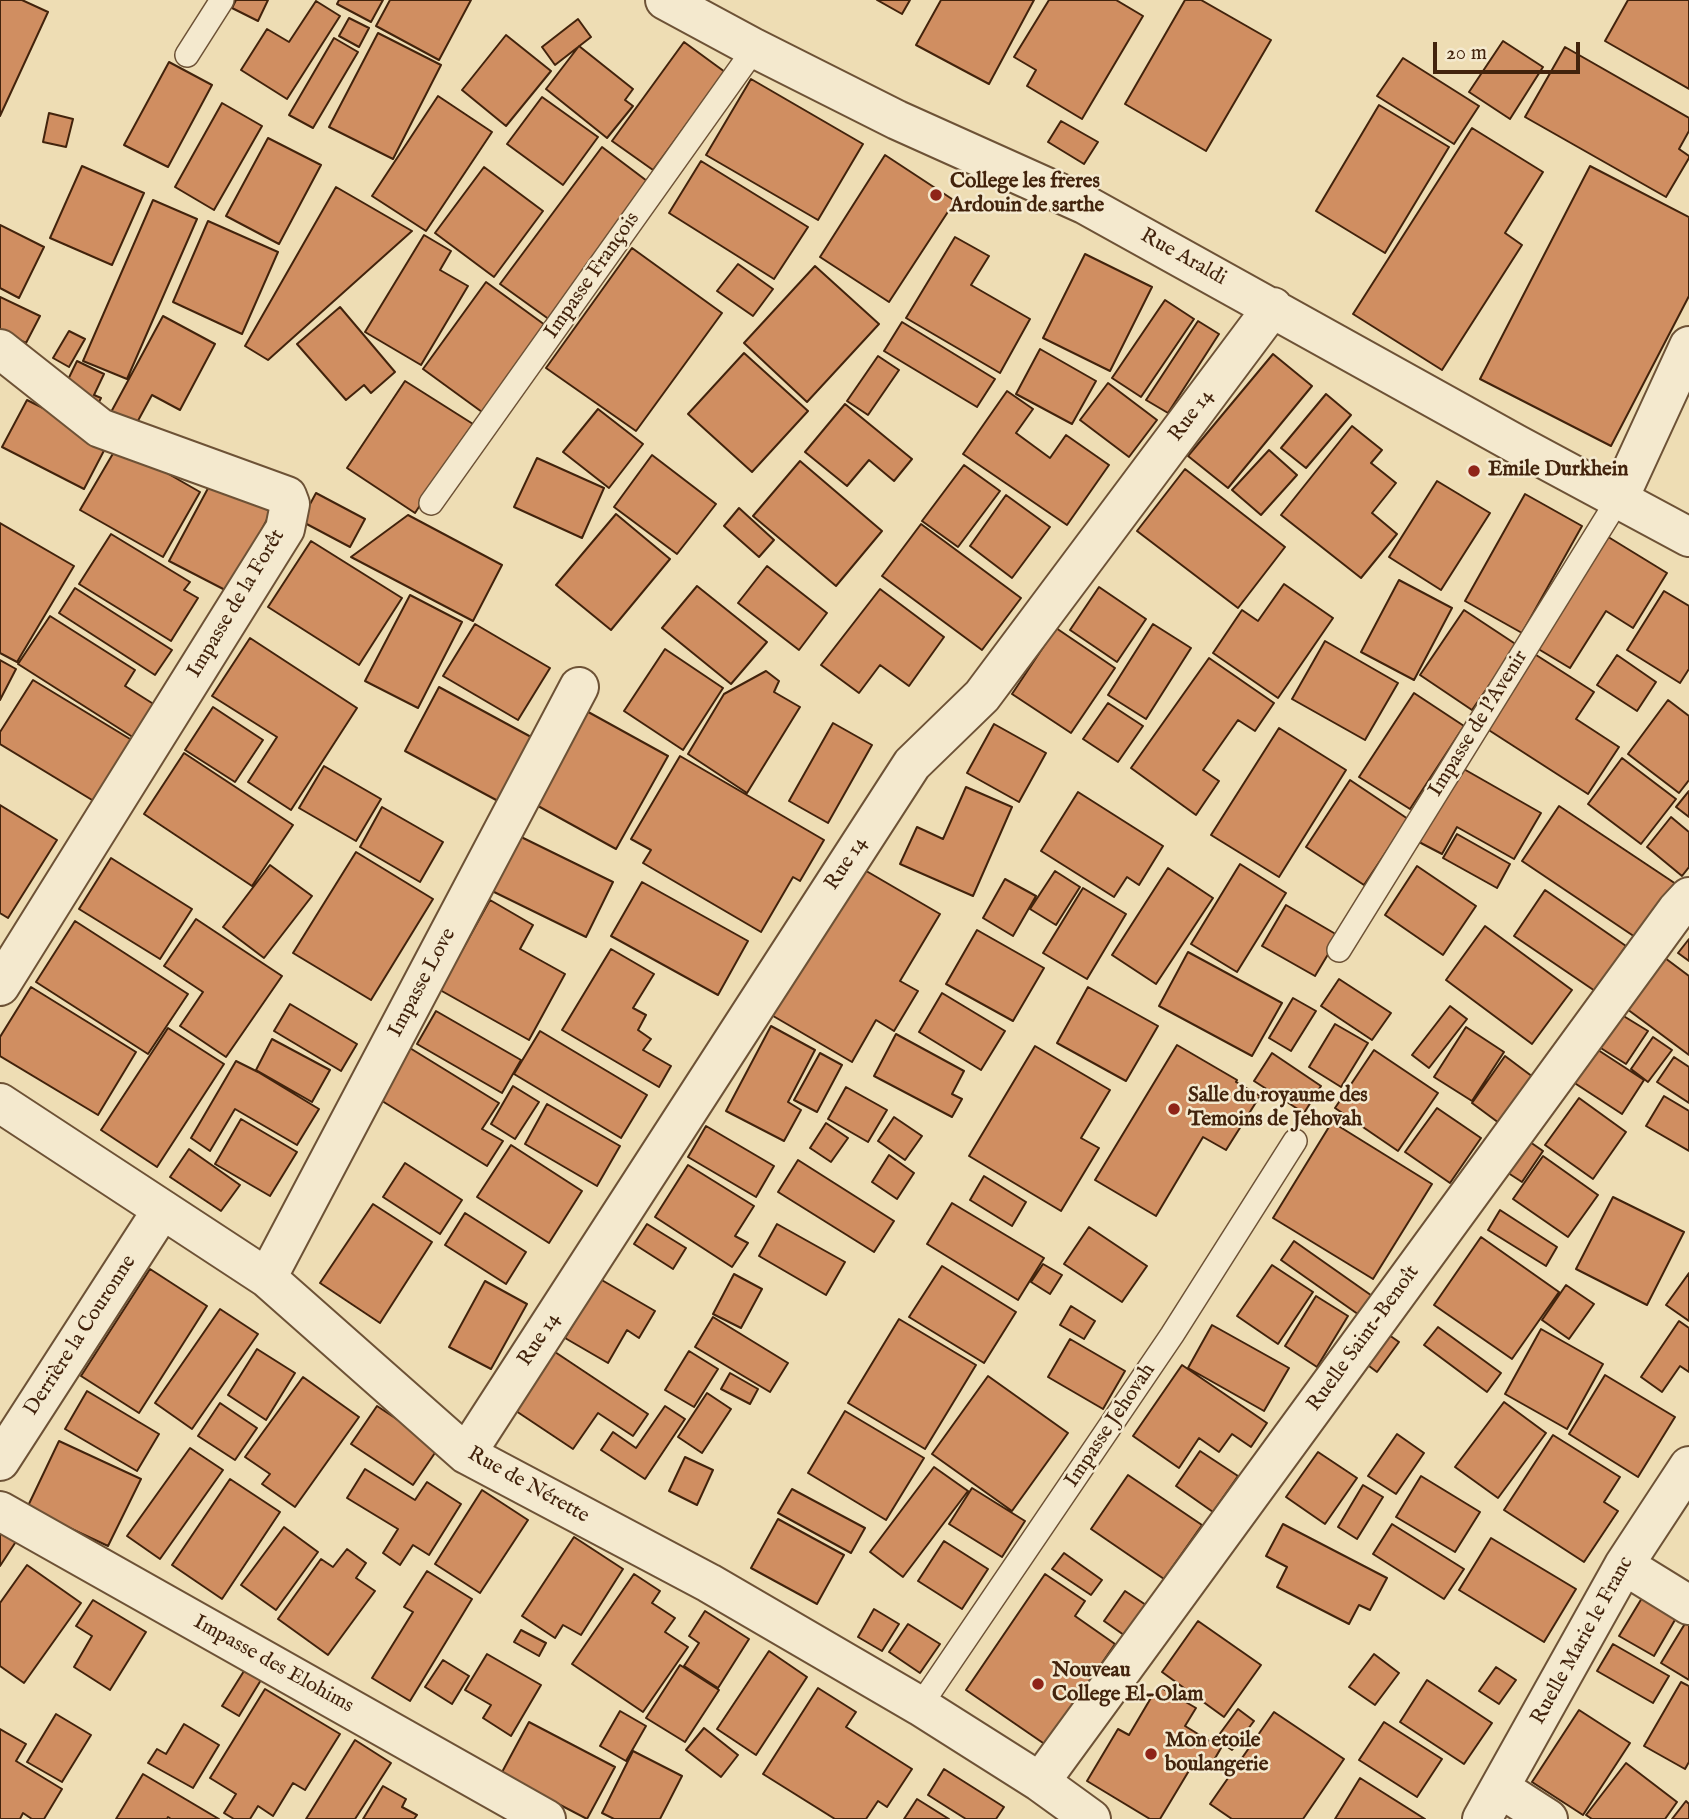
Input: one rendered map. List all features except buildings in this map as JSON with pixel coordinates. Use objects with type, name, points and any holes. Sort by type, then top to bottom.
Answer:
[{"type":"street","name":"Rue Araldi","points":[[666,0],[897,120],[1084,204],[1689,537]]},
{"type":"street","name":"Rue 14","points":[[466,1454],[912,764],[982,696],[1273,307]]},
{"type":"street","points":[[1619,498],[1689,346]]},
{"type":"street","name":"Impasse de la Forêt","points":[[0,986],[285,529],[290,504],[287,496],[100,428],[3,358]]},
{"type":"street","name":"Impasse Love","points":[[267,1278],[579,687]]},
{"type":"street","name":"Ruelle Saint-Benoît","points":[[1040,1783],[1689,897]]},
{"type":"street","name":"Rue de Nérette","points":[[0,1103],[267,1278],[466,1454],[709,1583],[920,1706],[1091,1819]]},
{"type":"street","name":"Derrière la Couronne","points":[[0,1461],[162,1210]]},
{"type":"street","name":"Ruelle Marie le Franc","points":[[1491,1804],[1624,1565],[1689,1466]]},
{"type":"street","name":"Impasse des Elohims","points":[[0,1511],[546,1819]]},
{"type":"street","points":[[1624,1565],[1689,1605]]},
{"type":"street","points":[[1491,1804],[1548,1819]]},
{"type":"lane","points":[[187,55],[222,0]]},
{"type":"lane","name":"Impasse François","points":[[431,503],[745,62],[752,47]]},
{"type":"lane","name":"Impasse de l'Avenir","points":[[1339,950],[1619,498]]},
{"type":"lane","name":"Impasse Jehovah","points":[[920,1706],[1172,1335],[1296,1141]]},
{"type":"place","name":"College les freres Ardouin de sarthe","points":[[936,195]]},
{"type":"place","name":"Emile Durkhein","points":[[1474,471]]},
{"type":"place","name":"Salle du royaume des Temoins de Jehovah","points":[[1174,1109]]},
{"type":"place","name":"Nouveau College El-Olam","points":[[1038,1684]]},
{"type":"place","name":"Mon etoile boulangerie","points":[[1151,1754]]}]
